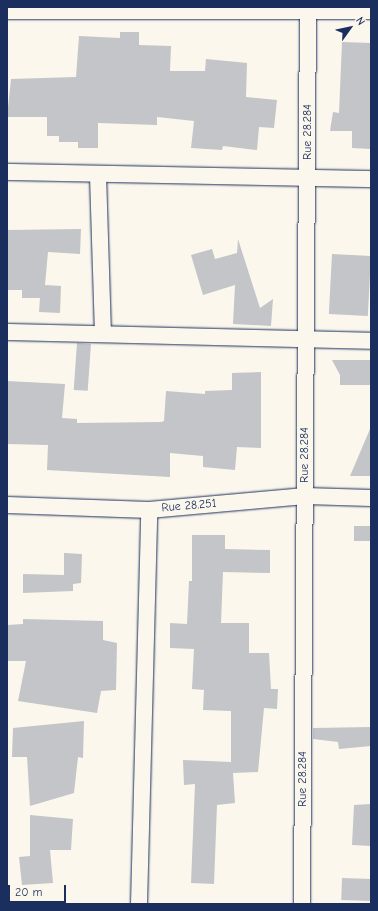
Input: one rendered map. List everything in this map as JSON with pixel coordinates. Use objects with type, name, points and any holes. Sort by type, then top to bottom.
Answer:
[{"type":"street","points":[[7,11],[308,9],[371,11]]},
{"type":"street","name":"Rue 28.284","points":[[302,904],[308,9]]},
{"type":"street","points":[[7,172],[98,175],[371,179]]},
{"type":"street","points":[[98,175],[103,332]]},
{"type":"street","points":[[7,332],[103,332],[305,340],[371,341]]},
{"type":"street","name":"Rue 28.251","points":[[7,505],[148,510],[305,496],[371,498]]},
{"type":"street","points":[[139,904],[148,510]]},
{"type":"building","points":[[120,32],[139,32],[139,45],[171,46],[170,71],[205,71],[206,59],[247,63],[246,97],[277,100],[274,128],[259,127],[257,150],[223,146],[222,150],[191,148],[194,121],[157,117],[157,125],[98,123],[98,148],[78,148],[78,142],[59,142],[59,136],[47,136],[47,117],[7,117],[11,79],[76,77],[79,36],[120,38]]},
{"type":"building","points":[[342,42],[371,43],[371,149],[352,148],[352,131],[330,131],[333,112],[339,113]]},
{"type":"building","points":[[81,229],[80,254],[48,252],[45,285],[61,286],[60,313],[39,312],[40,298],[22,298],[22,290],[7,290],[7,230]]},
{"type":"building","points":[[238,239],[260,308],[273,299],[271,326],[233,324],[235,285],[203,295],[191,255],[212,249],[215,259],[237,253]]},
{"type":"building","points":[[332,254],[371,256],[368,316],[329,314]]},
{"type":"building","points":[[77,343],[91,344],[88,391],[74,390]]},
{"type":"building","points":[[332,360],[371,360],[371,385],[340,385],[340,375]]},
{"type":"building","points":[[261,372],[261,448],[237,447],[235,470],[203,467],[203,456],[170,453],[170,477],[47,470],[48,445],[7,444],[7,381],[65,384],[62,418],[77,419],[77,423],[161,422],[164,421],[166,391],[205,394],[205,391],[232,390],[232,373]]},
{"type":"building","points":[[370,429],[371,476],[350,476]]},
{"type":"building","points":[[354,526],[371,526],[371,541],[354,541]]},
{"type":"building","points":[[192,535],[225,535],[225,549],[270,550],[270,573],[223,572],[221,623],[249,623],[249,653],[269,653],[271,689],[278,689],[277,709],[264,708],[258,772],[233,773],[235,803],[217,805],[214,884],[191,883],[195,784],[184,785],[183,760],[231,762],[231,711],[203,710],[204,690],[192,689],[194,649],[170,648],[170,623],[187,624],[189,581],[192,581]]},
{"type":"building","points":[[64,553],[82,554],[81,583],[73,584],[73,591],[23,593],[23,574],[64,575]]},
{"type":"building","points":[[23,619],[103,621],[103,640],[117,643],[116,690],[101,691],[97,713],[18,701],[26,661],[7,661],[7,625],[23,624]]},
{"type":"building","points":[[84,721],[83,758],[78,757],[74,793],[30,806],[27,757],[12,757],[13,728]]},
{"type":"building","points":[[371,727],[371,746],[339,749],[338,742],[313,739],[313,728]]},
{"type":"building","points":[[371,804],[371,846],[352,845],[354,805]]},
{"type":"building","points":[[30,815],[73,819],[71,850],[50,850],[53,883],[22,885],[19,857],[30,856]]},
{"type":"building","points":[[342,878],[371,879],[370,901],[341,900]]}]
